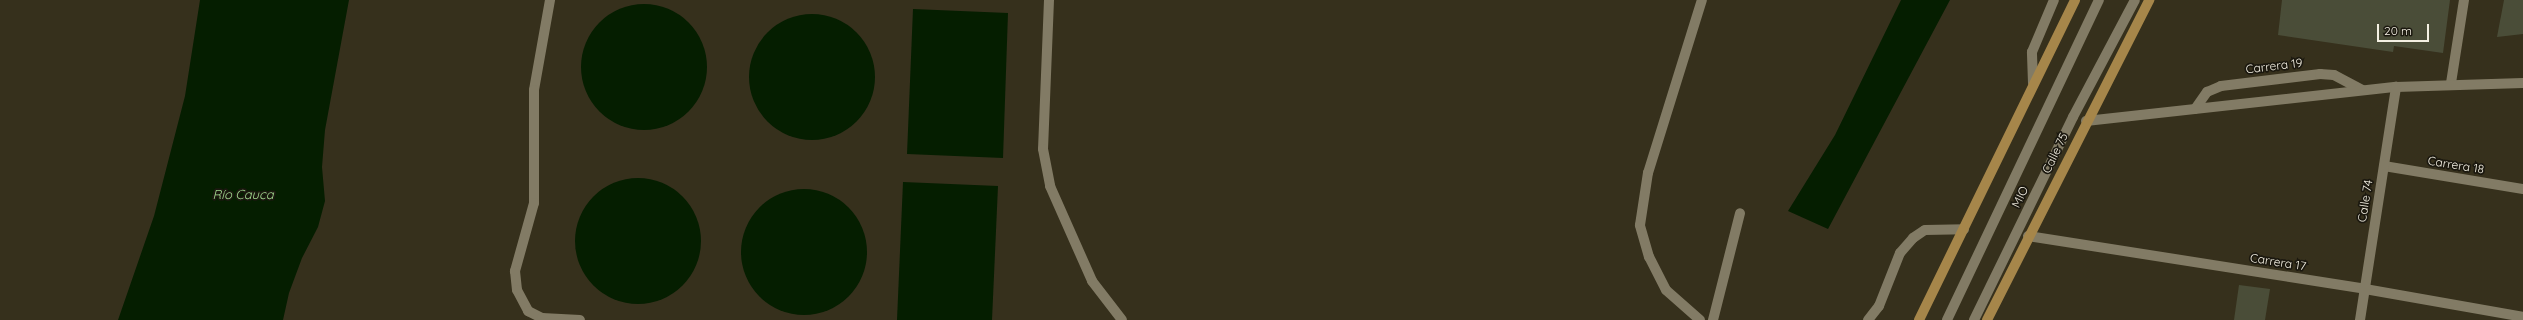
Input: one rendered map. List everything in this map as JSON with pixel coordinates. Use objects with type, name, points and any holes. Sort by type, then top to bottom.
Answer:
[{"type":"main road","points":[[1919,320],[2033,83],[2075,0]]},
{"type":"main road","name":"Calle 75","points":[[1987,320],[2086,121],[2149,0]]},
{"type":"street","points":[[550,0],[534,90],[534,203],[515,271],[517,290],[528,310],[542,318],[580,320]]},
{"type":"street","points":[[1049,0],[1043,149],[1050,186],[1092,281],[1122,320]]},
{"type":"street","points":[[1700,320],[1666,290],[1649,257],[1640,225],[1648,173],[1702,0]]},
{"type":"street","points":[[2033,83],[2032,52],[2054,0]]},
{"type":"street","name":"MIO","points":[[1947,320],[2099,0]]},
{"type":"street","name":"MIO","points":[[1974,320],[2073,117],[2135,0]]},
{"type":"street","points":[[2451,84],[2464,0]]},
{"type":"street","name":"Carrera 19","points":[[2195,109],[2207,92],[2221,86],[2320,74],[2334,75],[2362,90]]},
{"type":"street","points":[[2086,121],[2396,87],[2451,84],[2523,83]]},
{"type":"street","name":"Calle 74","points":[[2360,320],[2396,87]]},
{"type":"street","name":"Carrera 18","points":[[2384,166],[2523,189]]},
{"type":"street","points":[[1713,320],[1740,212]]},
{"type":"street","points":[[1868,320],[1879,306],[1900,253],[1913,238],[1925,230],[1964,229]]},
{"type":"street","name":"Carrera 17","points":[[2028,236],[2365,289],[2523,317]]},
{"type":"water","name":"Río Cauca","points":[[200,0],[349,0],[325,130],[322,167],[325,201],[318,227],[302,258],[289,293],[283,320],[118,320],[154,216],[185,96]]},
{"type":"water","points":[[1901,0],[1950,0],[1828,229],[1788,211],[1835,135]]},
{"type":"water","points":[[650,4],[674,12],[684,18],[693,27],[702,43],[706,55],[706,79],[702,91],[693,107],[684,116],[668,125],[656,129],[638,130],[614,122],[604,116],[595,107],[586,91],[582,79],[581,61],[589,37],[595,27],[604,18],[620,9],[632,5]]},
{"type":"water","points":[[913,9],[1008,13],[1003,158],[907,154]]},
{"type":"water","points":[[812,14],[824,15],[836,19],[852,28],[861,37],[870,53],[874,65],[874,89],[870,101],[861,117],[852,126],[836,135],[824,139],[812,140],[800,139],[788,135],[772,126],[763,117],[754,101],[750,89],[749,77],[750,65],[754,53],[763,37],[772,28],[788,19],[800,15]]},
{"type":"water","points":[[638,178],[650,179],[662,183],[678,192],[687,201],[696,217],[700,229],[700,253],[696,265],[687,281],[678,290],[662,299],[650,303],[638,304],[626,303],[614,299],[598,290],[589,281],[580,265],[576,253],[575,241],[576,229],[580,217],[589,201],[598,192],[614,183],[626,179]]},
{"type":"water","points":[[903,182],[998,186],[992,320],[897,320]]},
{"type":"water","points":[[804,189],[816,190],[828,194],[844,203],[853,212],[862,228],[866,240],[866,264],[862,276],[853,292],[844,301],[828,310],[816,314],[804,315],[792,314],[780,310],[764,301],[755,292],[746,276],[742,264],[741,252],[742,240],[746,228],[755,212],[764,203],[780,194],[792,190]]},
{"type":"building","points":[[2282,0],[2450,0],[2443,53],[2394,46],[2393,52],[2278,35]]},
{"type":"building","points":[[2504,0],[2523,0],[2523,34],[2497,37]]},
{"type":"building","points":[[2239,285],[2270,289],[2265,320],[2234,320]]}]
